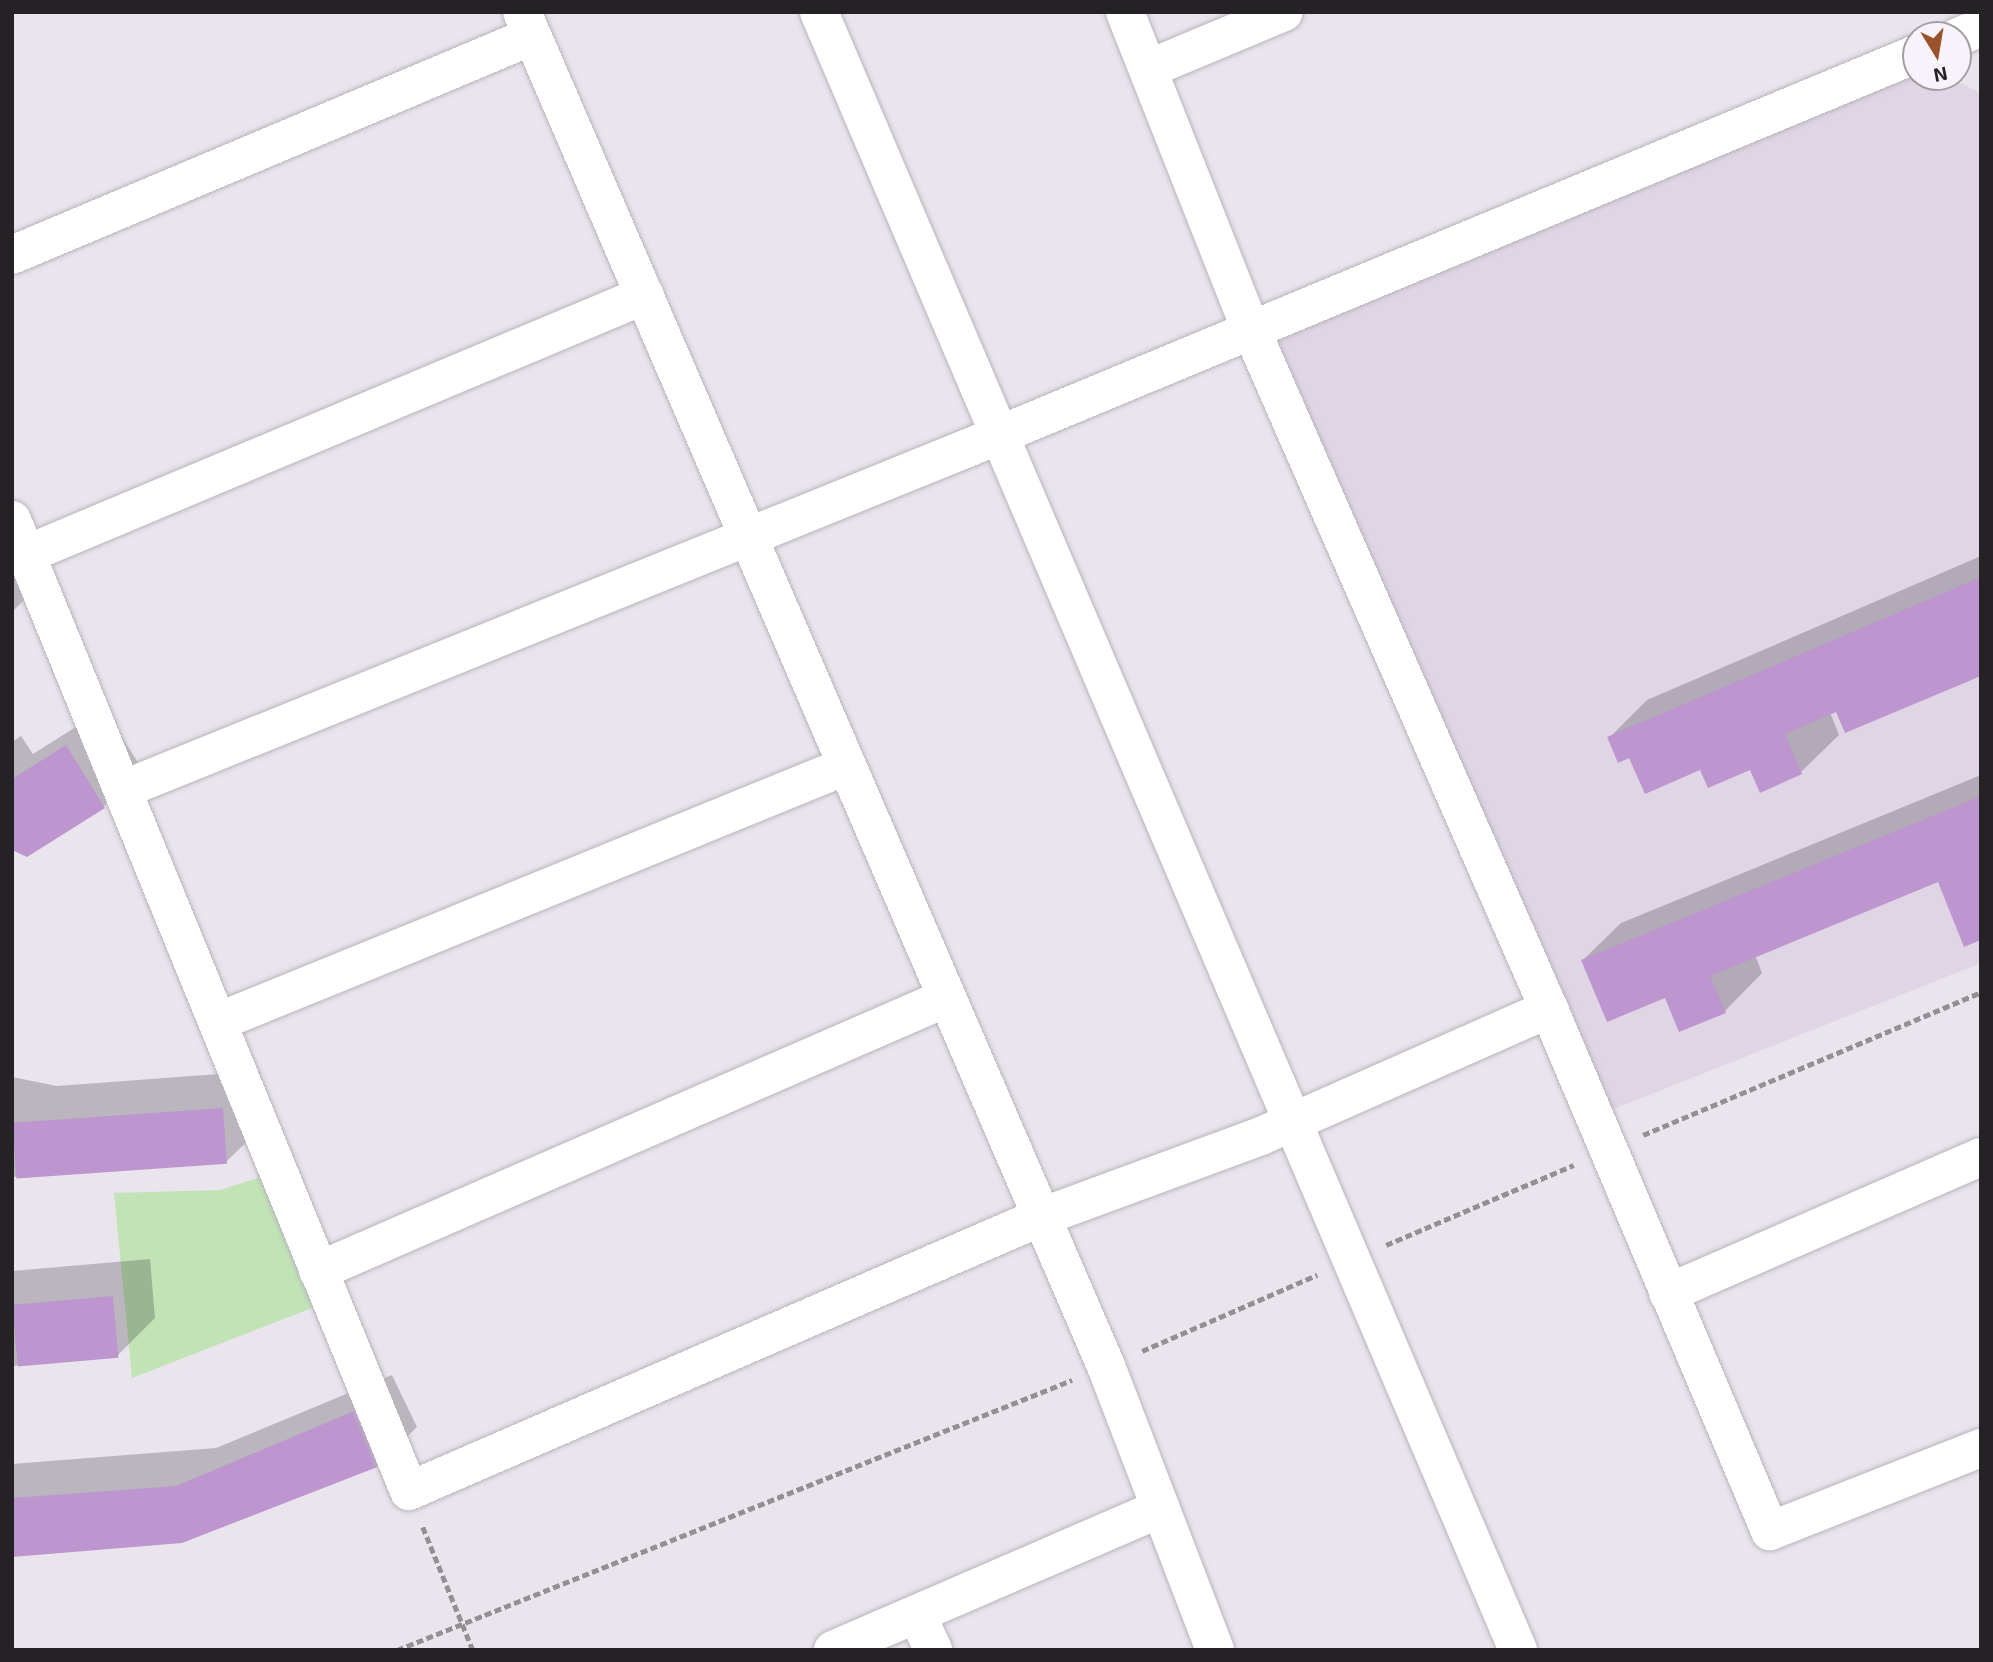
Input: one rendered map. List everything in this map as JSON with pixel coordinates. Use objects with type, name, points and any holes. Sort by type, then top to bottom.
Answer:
[{"type":"street","points":[[820,12],[1296,1121],[1365,1254],[1518,1650]]},
{"type":"street","points":[[1125,12],[1250,327],[1549,1009],[1770,1531],[1981,1448]]},
{"type":"street","points":[[1148,69],[1284,12]]},
{"type":"street","points":[[12,255],[527,24],[944,999],[1106,1366],[1215,1650]]},
{"type":"street","points":[[124,789],[749,538],[1250,327],[1902,60]]},
{"type":"street","points":[[645,295],[20,537],[220,1020],[408,1491],[1041,1217],[1296,1121],[1549,1009]]},
{"type":"street","points":[[220,1020],[846,766]]},
{"type":"street","points":[[318,1271],[944,999]]},
{"type":"street","points":[[1668,1293],[1981,1157]]},
{"type":"street","points":[[833,1650],[1161,1508]]},
{"type":"street","points":[[917,1615],[933,1650]]},
{"type":"path","points":[[1633,1139],[1981,992]]},
{"type":"path","points":[[397,1650],[462,1627],[1106,1366],[1582,1161]]},
{"type":"path","points":[[408,1491],[473,1650]]},
{"type":"shaded area","points":[[1902,80],[1902,91],[1972,91],[1972,89],[1981,93],[1981,963],[1609,1111],[1274,334]]},
{"type":"green space","points":[[279,1171],[330,1301],[132,1378],[114,1193],[220,1190]]},
{"type":"building","points":[[1981,577],[1981,676],[1845,733],[1836,712],[1785,734],[1802,774],[1760,793],[1750,770],[1708,788],[1700,770],[1645,794],[1629,758],[1618,763],[1607,737]]},
{"type":"building","points":[[66,745],[105,808],[27,857],[12,850],[12,779]]},
{"type":"building","points":[[1981,796],[1981,940],[1964,947],[1938,882],[1710,976],[1726,1013],[1679,1032],[1665,998],[1607,1022],[1581,960]]},
{"type":"building","points":[[223,1108],[227,1164],[16,1179],[13,1123]]},
{"type":"building","points":[[113,1296],[118,1358],[18,1367],[12,1305]]},
{"type":"building","points":[[354,1411],[380,1466],[182,1543],[12,1557],[12,1498],[176,1486]]}]
